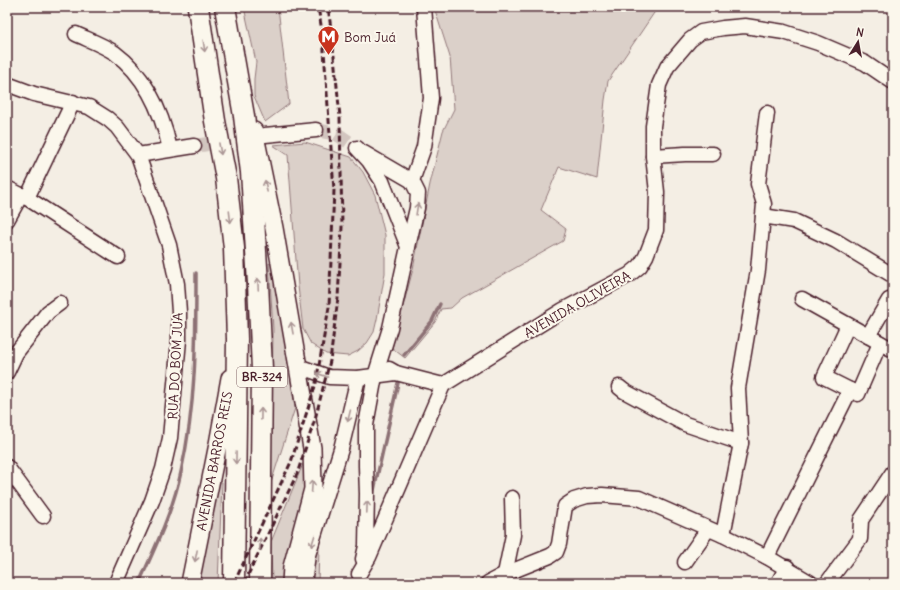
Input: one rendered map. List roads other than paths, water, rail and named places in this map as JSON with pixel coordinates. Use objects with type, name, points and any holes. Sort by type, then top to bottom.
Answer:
[{"type":"highway","name":"BR-324","points":[[198,7],[215,121],[226,178],[234,248],[237,338],[234,583]]},
{"type":"highway","name":"BR-324","points":[[226,7],[252,172],[262,369],[260,583]]},
{"type":"main road","points":[[234,56],[250,115],[261,165],[312,448],[313,489],[292,567],[291,583]]},
{"type":"main road","name":"AVENIDA BARROS REIS","points":[[190,583],[218,444],[237,338]]},
{"type":"street","points":[[412,180],[424,147],[431,98],[424,7]]},
{"type":"street","name":"AVENIDA OLIVEIRA","points":[[443,385],[562,310],[630,275],[640,266],[646,256],[656,230],[657,192],[653,126],[659,85],[667,67],[690,40],[701,32],[745,26],[784,32],[818,43],[859,60],[893,82]]},
{"type":"street","points":[[76,34],[114,53],[131,67],[146,87],[157,108],[166,131],[170,149]]},
{"type":"street","name":"RUA DO BOM JUA","points":[[7,84],[34,94],[90,106],[108,119],[121,132],[138,155],[169,245],[177,284],[179,340],[170,438],[163,469],[152,501],[116,583]]},
{"type":"street","points":[[7,220],[24,197],[73,102]]},
{"type":"street","points":[[723,535],[741,443],[738,388],[758,270],[764,204],[758,184],[767,113]]},
{"type":"street","points":[[266,135],[316,130]]},
{"type":"street","points":[[138,155],[194,146]]},
{"type":"street","points":[[358,578],[366,546],[366,425],[375,376],[390,328],[418,208],[418,192],[412,180],[359,149],[382,181],[408,247]]},
{"type":"street","points":[[654,156],[713,154]]},
{"type":"street","points":[[7,188],[24,197],[118,258]]},
{"type":"street","points":[[763,216],[794,221],[836,241],[892,275],[893,274]]},
{"type":"street","points":[[802,299],[893,350]]},
{"type":"street","points":[[768,557],[854,392],[889,300]]},
{"type":"street","points":[[7,372],[16,353],[48,312],[60,303]]},
{"type":"street","points":[[848,325],[824,377],[854,392]]},
{"type":"street","points":[[358,578],[369,557],[443,385],[396,373],[379,362]]},
{"type":"street","points":[[298,366],[329,377],[358,378],[396,373]]},
{"type":"street","points":[[304,583],[308,554],[341,449],[358,378]]},
{"type":"street","points":[[619,387],[685,424],[741,443]]},
{"type":"street","points":[[7,467],[42,516]]},
{"type":"street","points":[[827,583],[860,539],[861,520],[893,472]]},
{"type":"street","points":[[488,583],[556,552],[559,544],[564,506],[574,500],[602,494],[639,498],[723,535],[768,557],[787,567],[811,583]]},
{"type":"street","points":[[505,574],[513,535],[512,498]]},
{"type":"street","points":[[685,562],[708,529]]},
{"type":"street","points":[[778,583],[787,567]]},
{"type":"waterway","points":[[139,583],[163,529],[178,486],[186,447],[190,423],[194,373],[196,273]]},
{"type":"waterway","points":[[404,355],[432,321],[440,304]]},
{"type":"waterway","points":[[372,499],[398,383]]},
{"type":"tunnel","points":[[316,130],[337,134],[357,148]]},
{"type":"tunnel","points":[[194,146],[255,137]]},
{"type":"railway","points":[[234,583],[291,462],[316,383],[329,307],[334,190],[323,37],[318,7]]},
{"type":"railway","points":[[244,583],[297,474],[315,419],[330,361],[338,298],[342,227],[340,117],[328,7]]},
{"type":"place","name":"Bom Juá","points":[[329,56]]}]
